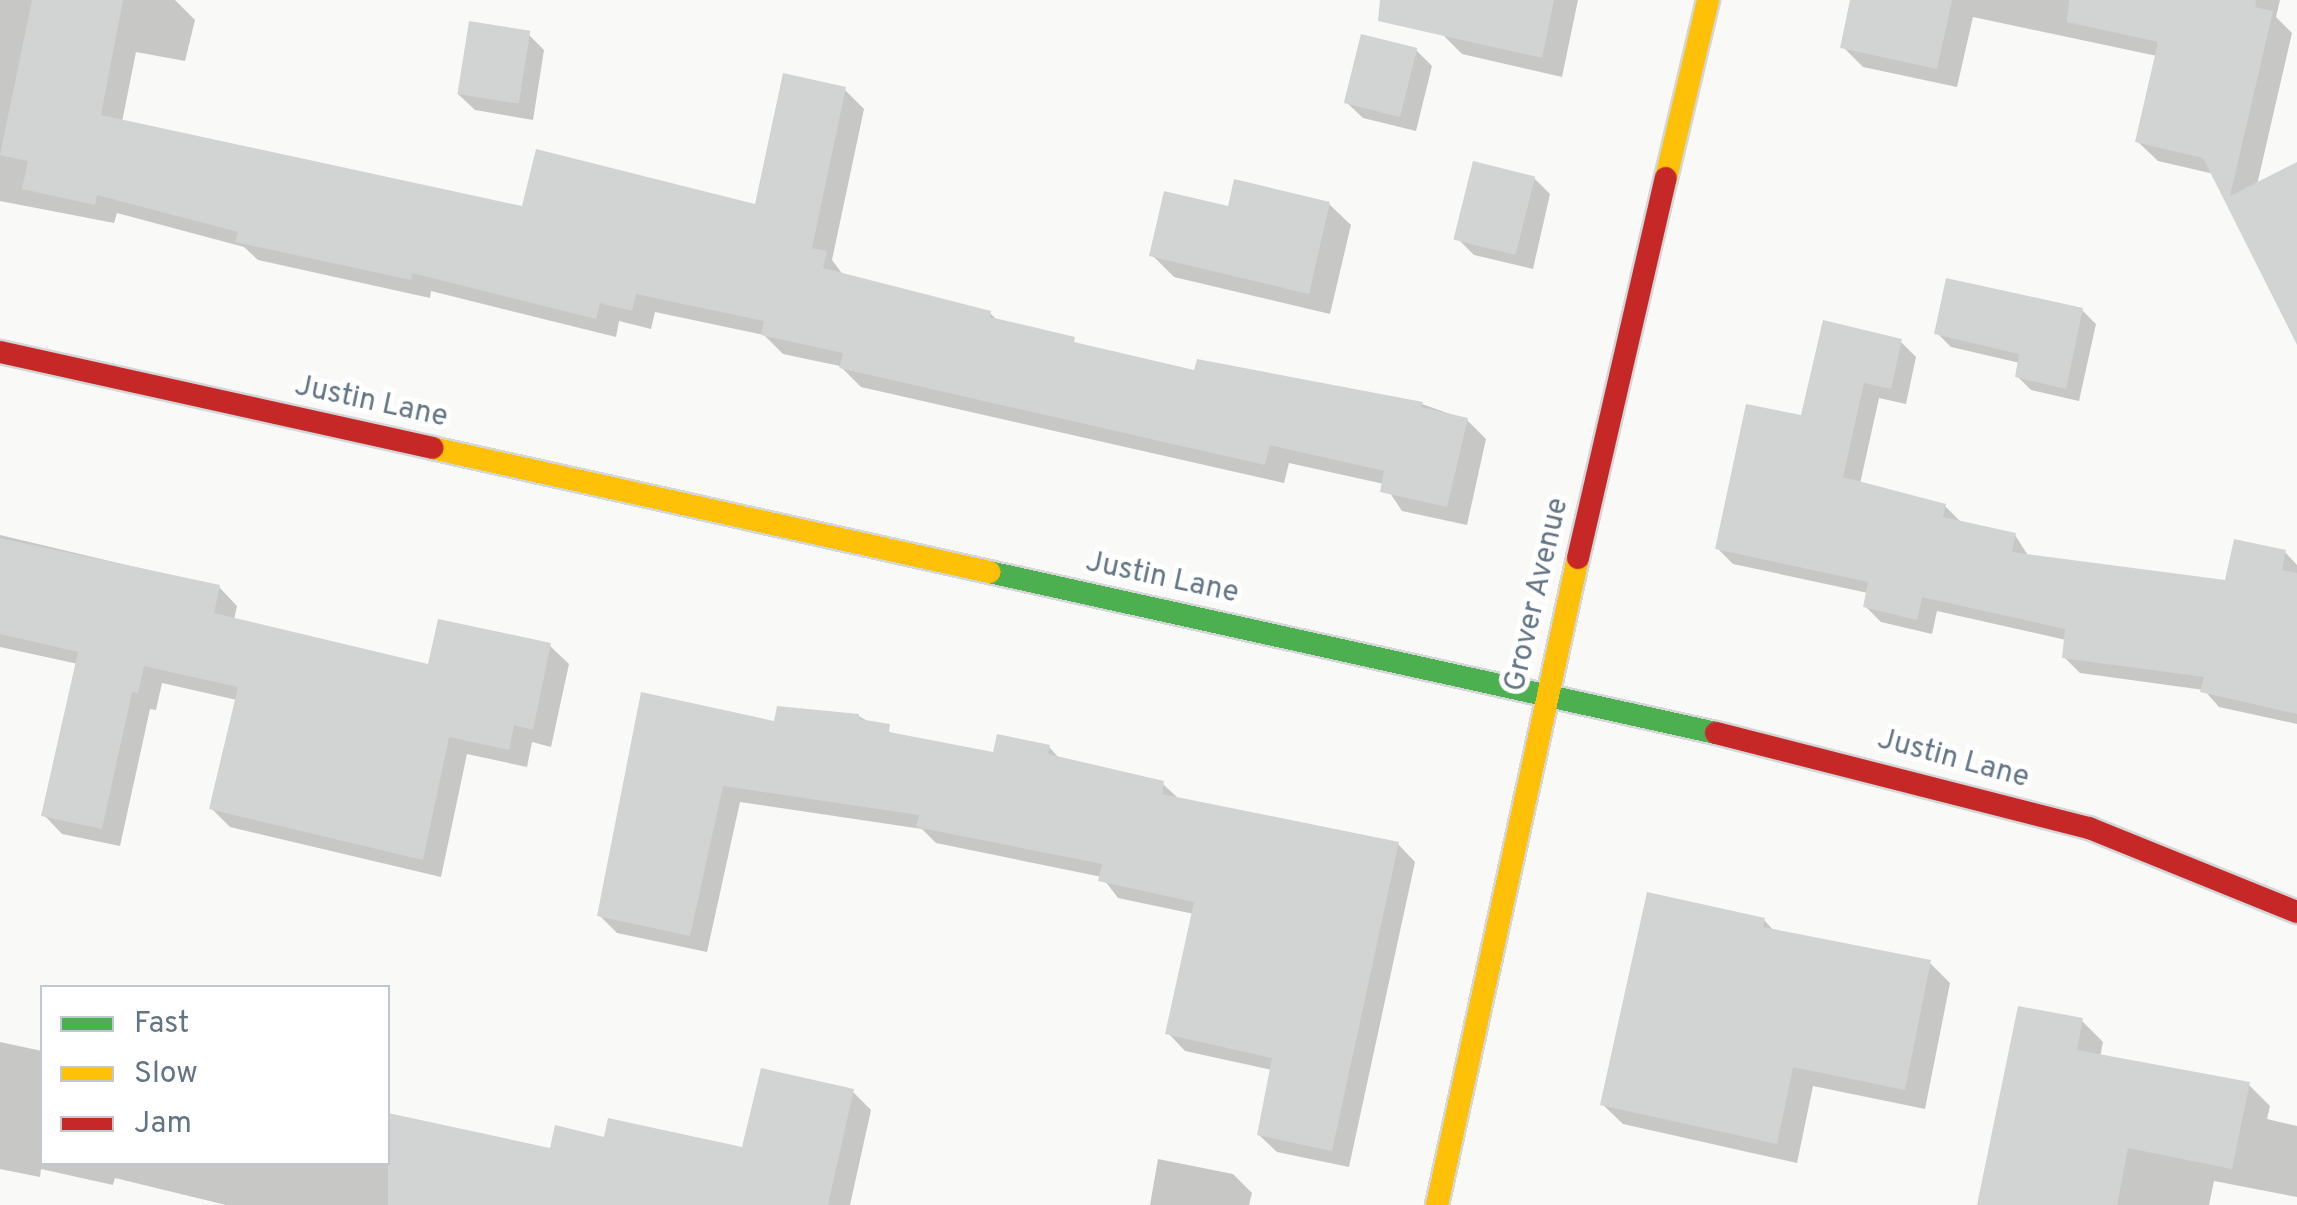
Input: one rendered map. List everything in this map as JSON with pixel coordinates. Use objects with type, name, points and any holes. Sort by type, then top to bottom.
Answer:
[{"type":"street","name":"Grover Avenue","points":[[1437,1205],[1546,693],[1708,0]]},
{"type":"street","name":"Justin Lane","points":[[0,352],[1866,766],[2089,828],[2297,912]]},
{"type":"building","points":[[32,0],[123,0],[101,115],[522,206],[536,149],[755,204],[783,73],[846,87],[812,248],[827,251],[823,268],[991,311],[990,317],[1075,337],[1074,342],[1194,370],[1197,359],[1423,402],[1421,407],[1468,418],[1447,507],[1380,492],[1384,471],[1270,445],[1265,465],[839,368],[843,353],[761,335],[764,321],[636,294],[632,311],[600,303],[596,319],[412,273],[411,280],[235,242],[238,232],[97,195],[95,205],[22,189],[28,161],[0,155]]},
{"type":"building","points":[[1380,0],[1554,0],[1542,58],[1378,21]]},
{"type":"building","points":[[1850,0],[1952,0],[1937,69],[1840,48]]},
{"type":"building","points":[[2069,0],[2256,0],[2255,7],[2273,11],[2230,196],[2297,162],[2297,345],[2203,158],[2135,142],[2158,42],[2067,22]]},
{"type":"building","points":[[469,21],[530,31],[519,104],[457,94]]},
{"type":"building","points":[[1361,34],[1417,48],[1400,117],[1344,103]]},
{"type":"building","points":[[1473,161],[1535,176],[1516,255],[1453,240]]},
{"type":"building","points":[[1234,179],[1330,202],[1309,294],[1149,256],[1164,191],[1228,206]]},
{"type":"building","points":[[1946,278],[2083,308],[2066,389],[2015,377],[2019,354],[1934,334]]},
{"type":"building","points":[[1823,320],[1902,339],[1891,389],[1864,383],[1843,477],[1946,504],[1943,517],[2016,533],[2012,552],[2225,580],[2234,539],[2286,550],[2282,570],[2297,573],[2297,714],[2200,692],[2204,677],[2062,658],[2065,629],[1922,597],[1917,620],[1863,607],[1868,582],[1715,549],[1746,404],[1801,415]]},
{"type":"building","points":[[0,538],[220,585],[214,613],[428,664],[438,619],[551,643],[533,730],[514,725],[509,750],[449,737],[423,860],[209,809],[238,687],[144,666],[138,693],[132,692],[102,829],[41,816],[78,652],[0,634]]},
{"type":"building","points":[[641,692],[774,721],[777,706],[859,714],[859,719],[890,724],[889,732],[993,752],[997,734],[1050,745],[1048,754],[1164,781],[1162,794],[1399,842],[1332,1151],[1257,1135],[1272,1058],[1165,1034],[1194,902],[1098,881],[1102,864],[916,827],[919,815],[723,786],[690,936],[597,916]]},
{"type":"building","points":[[1647,892],[1765,918],[1763,927],[1931,960],[1905,1090],[1793,1067],[1777,1144],[1600,1105]]},
{"type":"building","points":[[2018,1006],[2083,1018],[2077,1050],[2250,1082],[2232,1169],[2128,1148],[2117,1205],[1977,1205]]},
{"type":"building","points":[[761,1068],[854,1089],[828,1205],[388,1205],[390,1113],[550,1148],[555,1125],[604,1137],[608,1118],[742,1147]]},
{"type":"traffic: fast","points":[[989,572],[1716,733]]},
{"type":"traffic: slow","points":[[1666,178],[1708,0]]},
{"type":"traffic: slow","points":[[432,448],[989,572]]},
{"type":"traffic: slow","points":[[1437,1205],[1578,558]]},
{"type":"traffic: jam","points":[[1578,558],[1666,178]]},
{"type":"traffic: jam","points":[[0,352],[432,448]]},
{"type":"traffic: jam","points":[[1716,733],[2089,828],[2297,912]]}]
